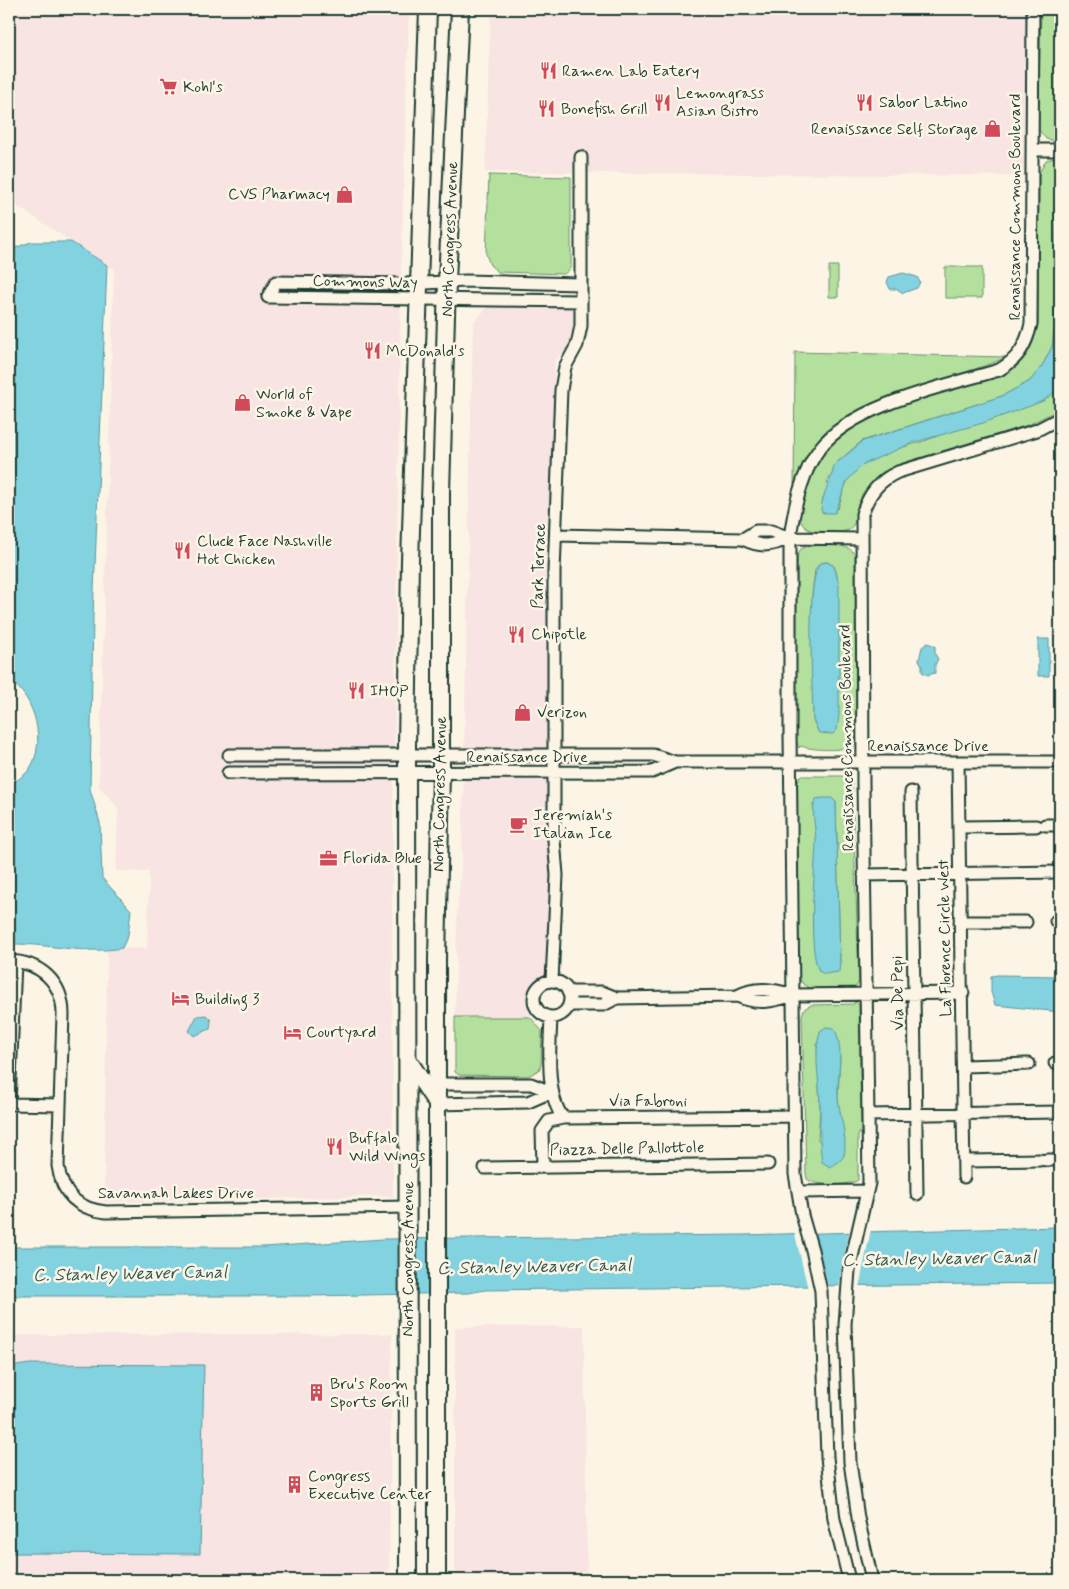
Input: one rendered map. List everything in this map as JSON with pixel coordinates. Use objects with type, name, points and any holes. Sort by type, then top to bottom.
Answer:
[{"type":"main road","name":"North Congress Avenue","points":[[408,1580],[407,756],[418,291],[428,9]]},
{"type":"main road","name":"North Congress Avenue","points":[[437,1580],[437,1084],[441,755],[441,499],[447,281],[460,9]]},
{"type":"main road","points":[[408,1060],[437,1104]]},
{"type":"street","name":"Renaissance Commons Boulevard","points":[[849,1580],[831,1498],[824,1396],[822,1302],[817,1270],[802,1215],[795,1174],[790,762],[790,538],[793,515],[804,478],[819,449],[837,430],[871,410],[998,370],[1009,364],[1022,350],[1031,324],[1032,26],[1034,9]]},
{"type":"street","points":[[1032,150],[1060,150]]},
{"type":"street","name":"Park Terrace","points":[[552,981],[557,875],[553,625],[556,535],[562,379],[579,338],[581,301],[581,157]]},
{"type":"street","name":"Commons Way","points":[[580,284],[447,281],[418,291],[268,297],[276,282],[418,291],[447,298],[581,301]]},
{"type":"street","name":"Renaissance Commons Boulevard","points":[[872,1580],[854,1498],[848,1442],[846,1396],[846,1301],[849,1270],[864,1215],[867,1191],[871,994],[864,875],[862,514],[868,498],[888,476],[1038,430],[1060,418]]},
{"type":"street","points":[[556,535],[743,539],[756,531],[771,531],[790,538],[861,539]]},
{"type":"street","name":"Renaissance Drive","points":[[229,755],[652,755],[675,762],[1060,762]]},
{"type":"street","points":[[327,774],[328,756]]},
{"type":"street","name":"Renaissance Drive","points":[[228,773],[652,772],[675,762]]},
{"type":"street","name":"La Florence Circle West","points":[[958,762],[963,993],[964,1177]]},
{"type":"street","name":"Via De Pepi","points":[[911,792],[917,1194]]},
{"type":"street","points":[[959,827],[1060,825]]},
{"type":"street","points":[[864,875],[1060,872]]},
{"type":"street","points":[[960,922],[1026,922]]},
{"type":"street","points":[[12,962],[9,1104],[60,1105]]},
{"type":"street","name":"Savannah Lakes Drive","points":[[12,962],[27,964],[44,971],[55,984],[62,999],[58,1166],[61,1182],[69,1196],[90,1209],[126,1212],[408,1207]]},
{"type":"street","points":[[552,981],[562,984],[568,992],[568,1005],[562,1014],[551,1017],[541,1013],[534,1000],[537,989],[546,982],[552,981]]},
{"type":"street","points":[[568,992],[602,992],[617,998],[737,996],[750,989],[772,989],[793,995],[963,993]]},
{"type":"street","points":[[568,1005],[603,1005],[617,998]]},
{"type":"street","points":[[551,1017],[551,1092],[557,1109],[563,1118]]},
{"type":"street","points":[[963,1066],[1029,1064]]},
{"type":"street","points":[[437,1084],[531,1084],[551,1092]]},
{"type":"street","points":[[437,1104],[528,1102],[551,1092]]},
{"type":"street","points":[[868,1115],[1060,1112]]},
{"type":"street","name":"Via Fabroni","points":[[543,1166],[542,1131],[549,1121],[563,1118],[794,1116]]},
{"type":"street","points":[[964,1160],[1060,1160]]},
{"type":"street","name":"Piazza Delle Pallottole","points":[[485,1168],[768,1164]]},
{"type":"street","points":[[798,1192],[867,1191]]},
{"type":"street","points":[[824,1396],[846,1396]]},
{"type":"shaded area","points":[[9,9],[409,9],[401,272],[392,895],[393,1196],[104,1202],[107,951],[122,948],[147,948],[149,887],[149,872],[116,871],[118,807],[99,787],[114,269],[9,201]]},
{"type":"shaded area","points":[[491,9],[1027,9],[1026,176],[485,172]]},
{"type":"shaded area","points":[[490,304],[576,305],[575,331],[567,350],[555,360],[548,650],[548,833],[551,885],[546,974],[534,981],[528,989],[526,999],[530,1017],[455,1017],[457,914],[462,857],[473,323]]},
{"type":"shaded area","points":[[584,1326],[587,1580],[464,1580],[455,1571],[455,1327]]},
{"type":"shaded area","points":[[392,1334],[389,1580],[9,1580],[9,1335]]},
{"type":"green space","points":[[1041,9],[1057,9],[1060,18],[1060,69],[1057,76],[1060,142],[1046,139],[1038,129]]},
{"type":"green space","points":[[1060,157],[1060,178],[1057,186],[1055,325],[1052,347],[1042,366],[1030,381],[1002,396],[862,441],[834,465],[833,473],[827,482],[838,509],[848,479],[854,471],[870,459],[955,429],[1011,412],[1036,402],[1060,388],[1060,409],[1028,425],[903,463],[882,472],[862,494],[854,524],[849,530],[827,533],[805,527],[801,522],[800,515],[813,474],[825,452],[839,438],[874,416],[894,408],[1002,375],[1022,362],[1029,352],[1038,323],[1039,173],[1046,160]]},
{"type":"green space","points":[[489,175],[571,177],[571,266],[568,271],[564,274],[498,272],[490,265],[486,254]]},
{"type":"green space","points":[[829,266],[838,266],[838,297],[829,297]]},
{"type":"green space","points":[[945,267],[982,267],[982,298],[945,298]]},
{"type":"green space","points":[[795,352],[1007,357],[881,401],[856,412],[836,424],[820,439],[811,451],[794,489]]},
{"type":"green space","points":[[834,545],[847,548],[855,555],[856,738],[854,746],[842,749],[819,749],[801,746],[799,748],[796,740],[797,555],[801,549],[808,546]],"holes":[[[827,562],[834,566],[837,574],[839,634],[819,733],[813,720],[812,594],[815,570],[820,563]]]},
{"type":"green space","points":[[800,776],[846,776],[852,782],[859,981],[856,987],[809,988],[799,978],[796,786]],"holes":[[[836,802],[840,963],[816,836],[813,804]]]},
{"type":"green space","points":[[855,1001],[859,1005],[861,1130],[858,1136],[858,1180],[840,1184],[817,1183],[807,1179],[806,1174],[802,1016],[804,1009],[811,1005],[854,1004]],"holes":[[[817,1044],[840,1057],[838,1097],[844,1155],[818,1140],[820,1108]]]},
{"type":"green space","points":[[455,1017],[530,1017],[542,1031],[541,1064],[539,1070],[528,1076],[459,1075],[455,1072]]},
{"type":"water","points":[[1060,178],[1060,388],[1043,401],[983,423],[912,443],[862,465],[847,481],[835,513],[823,513],[821,510],[822,504],[834,465],[863,441],[1002,396],[1030,381],[1042,366],[1052,347],[1055,325],[1057,186]]},
{"type":"water","points":[[31,242],[71,242],[107,265],[93,616],[90,789],[100,823],[102,878],[131,910],[128,935],[122,948],[109,950],[80,950],[9,944],[9,786],[28,771],[34,760],[38,735],[32,709],[26,697],[9,680],[9,250]]},
{"type":"water","points":[[903,273],[917,277],[920,282],[917,288],[903,293],[897,289],[890,289],[887,282],[889,277]]},
{"type":"water","points":[[827,562],[834,566],[839,584],[839,715],[837,730],[833,734],[819,733],[813,720],[811,613],[815,574],[820,563]]},
{"type":"water","points":[[1038,639],[1049,639],[1049,676],[1038,676]]},
{"type":"water","points":[[928,643],[935,646],[935,654],[938,659],[935,665],[935,673],[928,675],[922,672],[922,665],[919,660],[922,647]]},
{"type":"water","points":[[832,798],[836,802],[840,963],[839,972],[824,974],[819,971],[813,945],[813,889],[816,841],[813,808],[816,799]]},
{"type":"water","points":[[991,976],[1060,976],[1060,1012],[995,1005],[991,992]]},
{"type":"water","points":[[206,1015],[211,1020],[210,1029],[194,1036],[189,1031],[197,1016]]},
{"type":"water","points":[[826,1027],[834,1028],[839,1044],[838,1097],[845,1141],[843,1157],[830,1167],[822,1162],[821,1155],[817,1059],[820,1031]]},
{"type":"water","name":"C. Stanley Weaver Canal","points":[[1060,1227],[1060,1283],[485,1290],[469,1293],[310,1296],[9,1296],[9,1247],[264,1247],[383,1239],[742,1235]]},
{"type":"water","points":[[30,1364],[204,1365],[200,1554],[9,1553],[9,1367]]},
{"type":"pier","points":[[850,1229],[871,1229],[859,1288],[839,1288],[841,1269]]},
{"type":"pier","points":[[794,1230],[814,1230],[829,1289],[808,1289]]},
{"type":"place","name":"Ramen Lab Eatery","points":[[548,71]]},
{"type":"place","name":"Kohl's","points":[[169,87]]},
{"type":"place","name":"Lemongrass Asian Bistro","points":[[662,102]]},
{"type":"place","name":"Sabor Latino","points":[[865,102]]},
{"type":"place","name":"Bonefish Grill","points":[[547,109]]},
{"type":"place","name":"Renaissance Self Storage","points":[[992,129]]},
{"type":"place","name":"CVS Pharmacy","points":[[344,194]]},
{"type":"place","name":"McDonald's","points":[[372,351]]},
{"type":"place","name":"World of Smoke & Vape","points":[[242,403]]},
{"type":"place","name":"Cluck Face Nashville Hot Chicken","points":[[183,550]]},
{"type":"place","name":"Chipotle","points":[[517,634]]},
{"type":"place","name":"IHOP","points":[[356,691]]},
{"type":"place","name":"Verizon","points":[[523,712]]},
{"type":"place","name":"Jeremiah's Italian Ice","points":[[519,824]]},
{"type":"place","name":"Florida Blue","points":[[329,858]]},
{"type":"place","name":"Building 3","points":[[181,999]]},
{"type":"place","name":"Courtyard","points":[[292,1032]]},
{"type":"place","name":"Buffalo Wild Wings","points":[[335,1147]]},
{"type":"place","name":"Bru's Room Sports Grill","points":[[316,1393]]},
{"type":"place","name":"Congress Executive Center","points":[[294,1485]]}]
